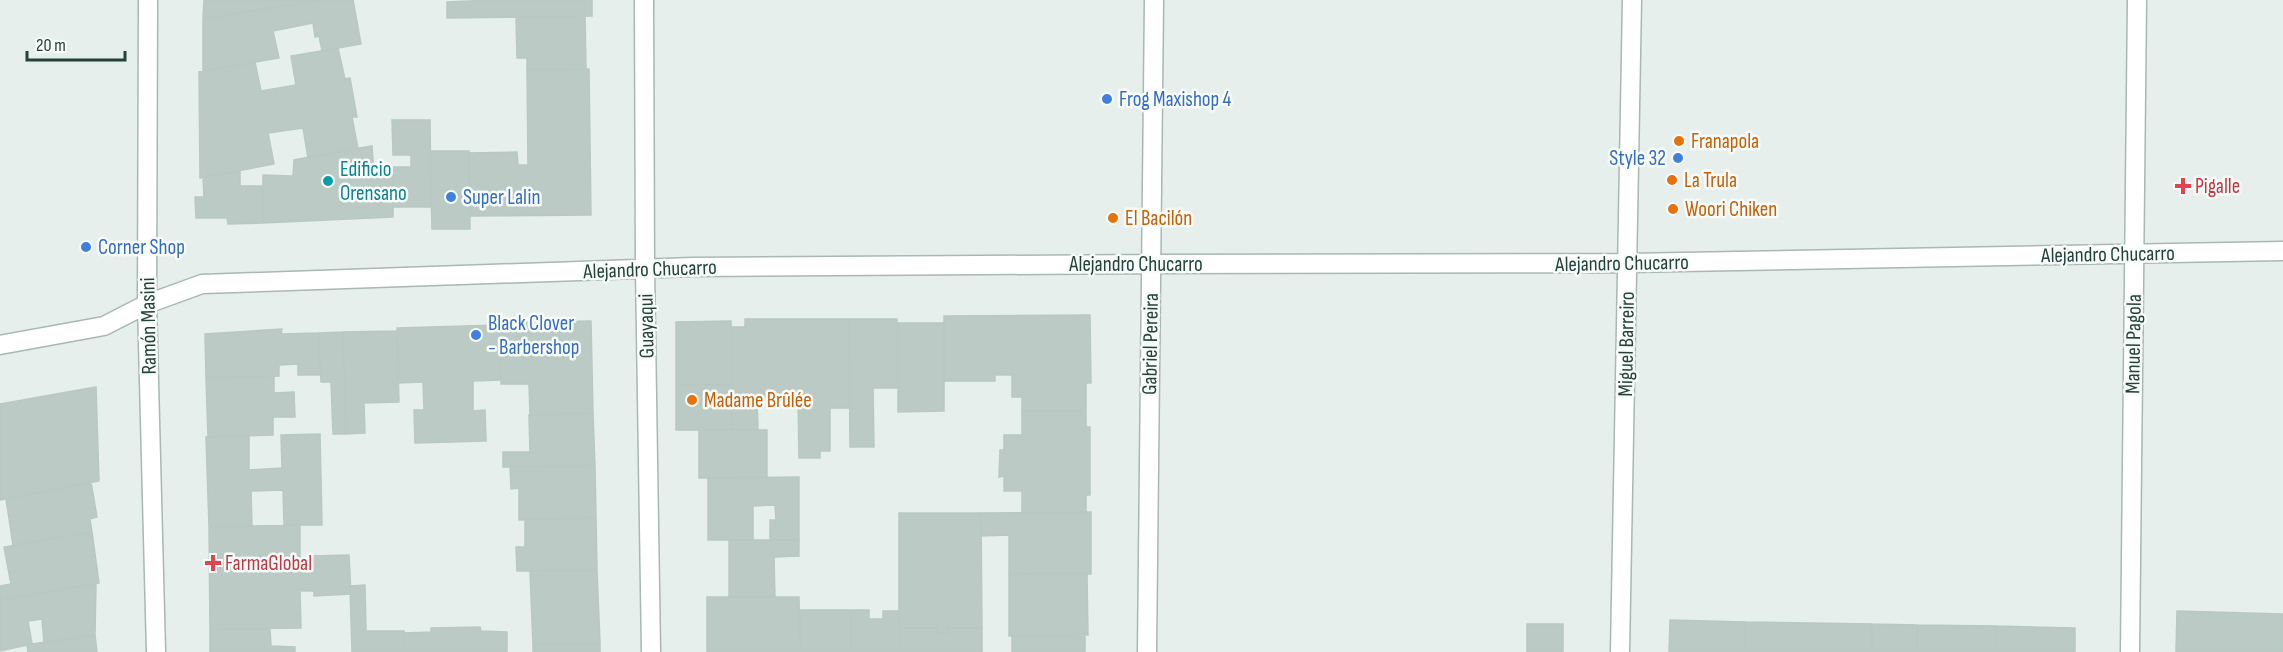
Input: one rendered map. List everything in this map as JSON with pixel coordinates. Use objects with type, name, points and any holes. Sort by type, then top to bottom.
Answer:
[{"type":"street","name":"Ramón Masini","points":[[148,0],[147,304],[156,652]]},
{"type":"street","name":"Guayaqui","points":[[644,0],[645,269],[651,652]]},
{"type":"street","name":"Gabriel Pereira","points":[[1147,652],[1154,0]]},
{"type":"street","name":"Miguel Barreiro","points":[[1620,652],[1632,0]]},
{"type":"street","name":"Manuel Pagola","points":[[2130,652],[2137,0]]},
{"type":"street","name":"Alejandro Chucarro","points":[[0,345],[104,326],[147,304],[202,284],[645,269],[1151,264],[1627,263],[2283,251]]},
{"type":"building","points":[[204,0],[320,0],[203,19]]},
{"type":"building","points":[[320,0],[353,0],[361,44],[322,51],[319,36],[315,37],[313,23],[273,31],[279,58],[203,71],[203,19]]},
{"type":"building","points":[[592,0],[592,16],[447,18],[447,2]]},
{"type":"building","points":[[585,16],[586,69],[527,70],[527,58],[517,58],[516,17]]},
{"type":"building","points":[[338,48],[345,79],[350,78],[357,117],[352,117],[358,149],[308,158],[303,128],[268,133],[274,164],[200,178],[199,72],[255,62],[261,91],[296,85],[291,56]]},
{"type":"building","points":[[589,69],[591,215],[470,216],[469,153],[517,152],[518,165],[528,165],[527,70]]},
{"type":"building","points":[[392,120],[430,120],[431,207],[393,207],[393,167],[411,167],[411,155],[393,155]]},
{"type":"building","name":"Edificio Orensano","points":[[372,146],[374,175],[393,176],[393,217],[263,223],[263,175],[293,176],[294,160]]},
{"type":"building","points":[[430,151],[469,151],[470,229],[432,229]]},
{"type":"building","points":[[240,171],[240,186],[263,186],[263,223],[228,224],[227,218],[196,218],[195,197],[204,197],[203,177]]},
{"type":"building","points":[[1090,315],[1091,383],[1086,383],[1086,411],[1022,411],[1022,397],[1012,397],[1012,375],[995,375],[995,381],[944,381],[944,316]]},
{"type":"building","points":[[745,319],[849,319],[850,408],[830,408],[830,451],[820,451],[820,458],[799,458],[798,398],[757,398],[758,430],[732,430],[732,327],[745,327]]},
{"type":"building","points":[[849,319],[897,319],[898,388],[873,388],[874,447],[850,447]]},
{"type":"building","points":[[591,321],[593,413],[530,415],[529,384],[501,384],[499,323]]},
{"type":"building","points":[[731,321],[732,385],[676,385],[676,322]]},
{"type":"building","points":[[898,323],[944,323],[944,411],[898,412]]},
{"type":"building","points":[[499,325],[501,380],[473,381],[473,411],[485,410],[486,441],[415,443],[414,410],[424,410],[423,382],[398,383],[397,328]]},
{"type":"building","points":[[282,329],[281,334],[319,333],[320,375],[298,375],[298,364],[279,365],[279,376],[206,378],[205,334]]},
{"type":"building","points":[[397,331],[399,402],[364,403],[365,433],[346,434],[343,332]]},
{"type":"building","points":[[343,332],[346,434],[333,434],[331,382],[321,382],[319,333]]},
{"type":"building","points":[[274,376],[274,393],[294,392],[295,417],[273,417],[273,435],[208,437],[206,378]]},
{"type":"building","points":[[676,385],[732,385],[732,430],[676,430]]},
{"type":"building","points":[[96,387],[99,481],[0,500],[0,404]]},
{"type":"building","points":[[1022,411],[1086,411],[1086,427],[1090,427],[1090,495],[1086,495],[1086,513],[1022,513],[1022,491],[1004,491],[1004,476],[999,477],[1000,450],[1004,450],[1004,435],[1022,435]]},
{"type":"building","points":[[593,413],[595,466],[503,467],[503,452],[530,452],[529,415]]},
{"type":"building","points":[[699,430],[767,430],[767,478],[699,478]]},
{"type":"building","points":[[320,434],[322,525],[284,525],[283,490],[251,491],[252,526],[209,527],[206,437],[249,436],[249,470],[282,468],[281,435]]},
{"type":"building","points":[[595,466],[596,518],[519,520],[519,488],[511,489],[510,467]]},
{"type":"building","points":[[799,477],[799,540],[770,540],[770,520],[776,520],[775,505],[753,506],[753,540],[708,540],[708,478]]},
{"type":"building","points":[[91,482],[97,517],[90,519],[92,532],[13,545],[6,499]]},
{"type":"building","points":[[1091,512],[1091,574],[1009,574],[1009,535],[981,536],[981,513]]},
{"type":"building","points":[[899,513],[981,513],[982,628],[947,628],[947,633],[937,633],[937,628],[899,628]]},
{"type":"building","points":[[596,518],[597,570],[517,571],[516,547],[525,547],[525,519]]},
{"type":"building","points":[[300,525],[300,561],[313,560],[313,556],[349,555],[351,594],[314,596],[314,591],[300,591],[301,628],[210,629],[209,527]]},
{"type":"building","points":[[92,532],[99,583],[0,600],[0,586],[11,584],[4,547]]},
{"type":"building","points":[[729,540],[799,540],[799,556],[774,557],[775,597],[729,597]]},
{"type":"building","points":[[597,570],[600,643],[533,645],[530,571]]},
{"type":"building","points":[[1087,573],[1088,635],[1009,636],[1009,574]]},
{"type":"building","points":[[96,584],[95,635],[44,643],[42,619],[28,621],[32,644],[0,651],[0,600]]},
{"type":"building","points":[[365,585],[366,631],[404,631],[405,652],[352,652],[350,586]]},
{"type":"building","points":[[707,597],[799,597],[800,652],[707,652]]},
{"type":"building","points":[[800,610],[851,610],[851,652],[800,652]]},
{"type":"building","points":[[851,610],[869,610],[869,619],[883,619],[883,611],[899,611],[900,652],[851,652]]},
{"type":"building","points":[[2177,611],[2283,614],[2283,652],[2176,652]]},
{"type":"building","points":[[1670,620],[1745,622],[1745,652],[1669,652]]},
{"type":"building","points":[[1745,622],[1872,624],[1872,652],[1745,652]]},
{"type":"building","points":[[1527,624],[1563,624],[1563,652],[1527,652]]},
{"type":"building","points":[[1872,624],[1917,625],[1917,652],[1872,652]]},
{"type":"building","points":[[1917,625],[1996,626],[1995,652],[1917,652]]},
{"type":"building","points":[[1996,626],[2075,628],[2075,652],[1995,652]]},
{"type":"building","points":[[480,627],[481,631],[507,632],[507,652],[405,652],[404,633],[431,632],[431,628]]},
{"type":"building","points":[[899,628],[937,628],[937,633],[947,633],[947,628],[982,628],[982,652],[900,652]]},
{"type":"building","points":[[210,629],[270,629],[271,646],[295,647],[295,652],[210,652]]},
{"type":"building","points":[[95,635],[97,652],[28,652],[27,645]]},
{"type":"building","points":[[1012,636],[1085,636],[1085,652],[1012,652]]},
{"type":"building","points":[[600,643],[600,652],[533,652],[533,645]]},
{"type":"place","name":"Frog Maxishop 4","points":[[1107,99]]},
{"type":"place","name":"Franapola","points":[[1679,141]]},
{"type":"place","name":"Style 32","points":[[1678,158]]},
{"type":"place","name":"La Trula","points":[[1672,180]]},
{"type":"place","name":"Edificio Orensano","points":[[328,181]]},
{"type":"place","name":"Pigalle","points":[[2183,186]]},
{"type":"place","name":"Super Lalin","points":[[451,197]]},
{"type":"place","name":"Woori Chiken","points":[[1673,209]]},
{"type":"place","name":"El Bacilón","points":[[1113,218]]},
{"type":"place","name":"Corner Shop","points":[[86,247]]},
{"type":"place","name":"Black Clover - Barbershop","points":[[476,335]]},
{"type":"place","name":"Madame Brûlée","points":[[692,400]]},
{"type":"place","name":"FarmaGlobal","points":[[213,563]]}]
